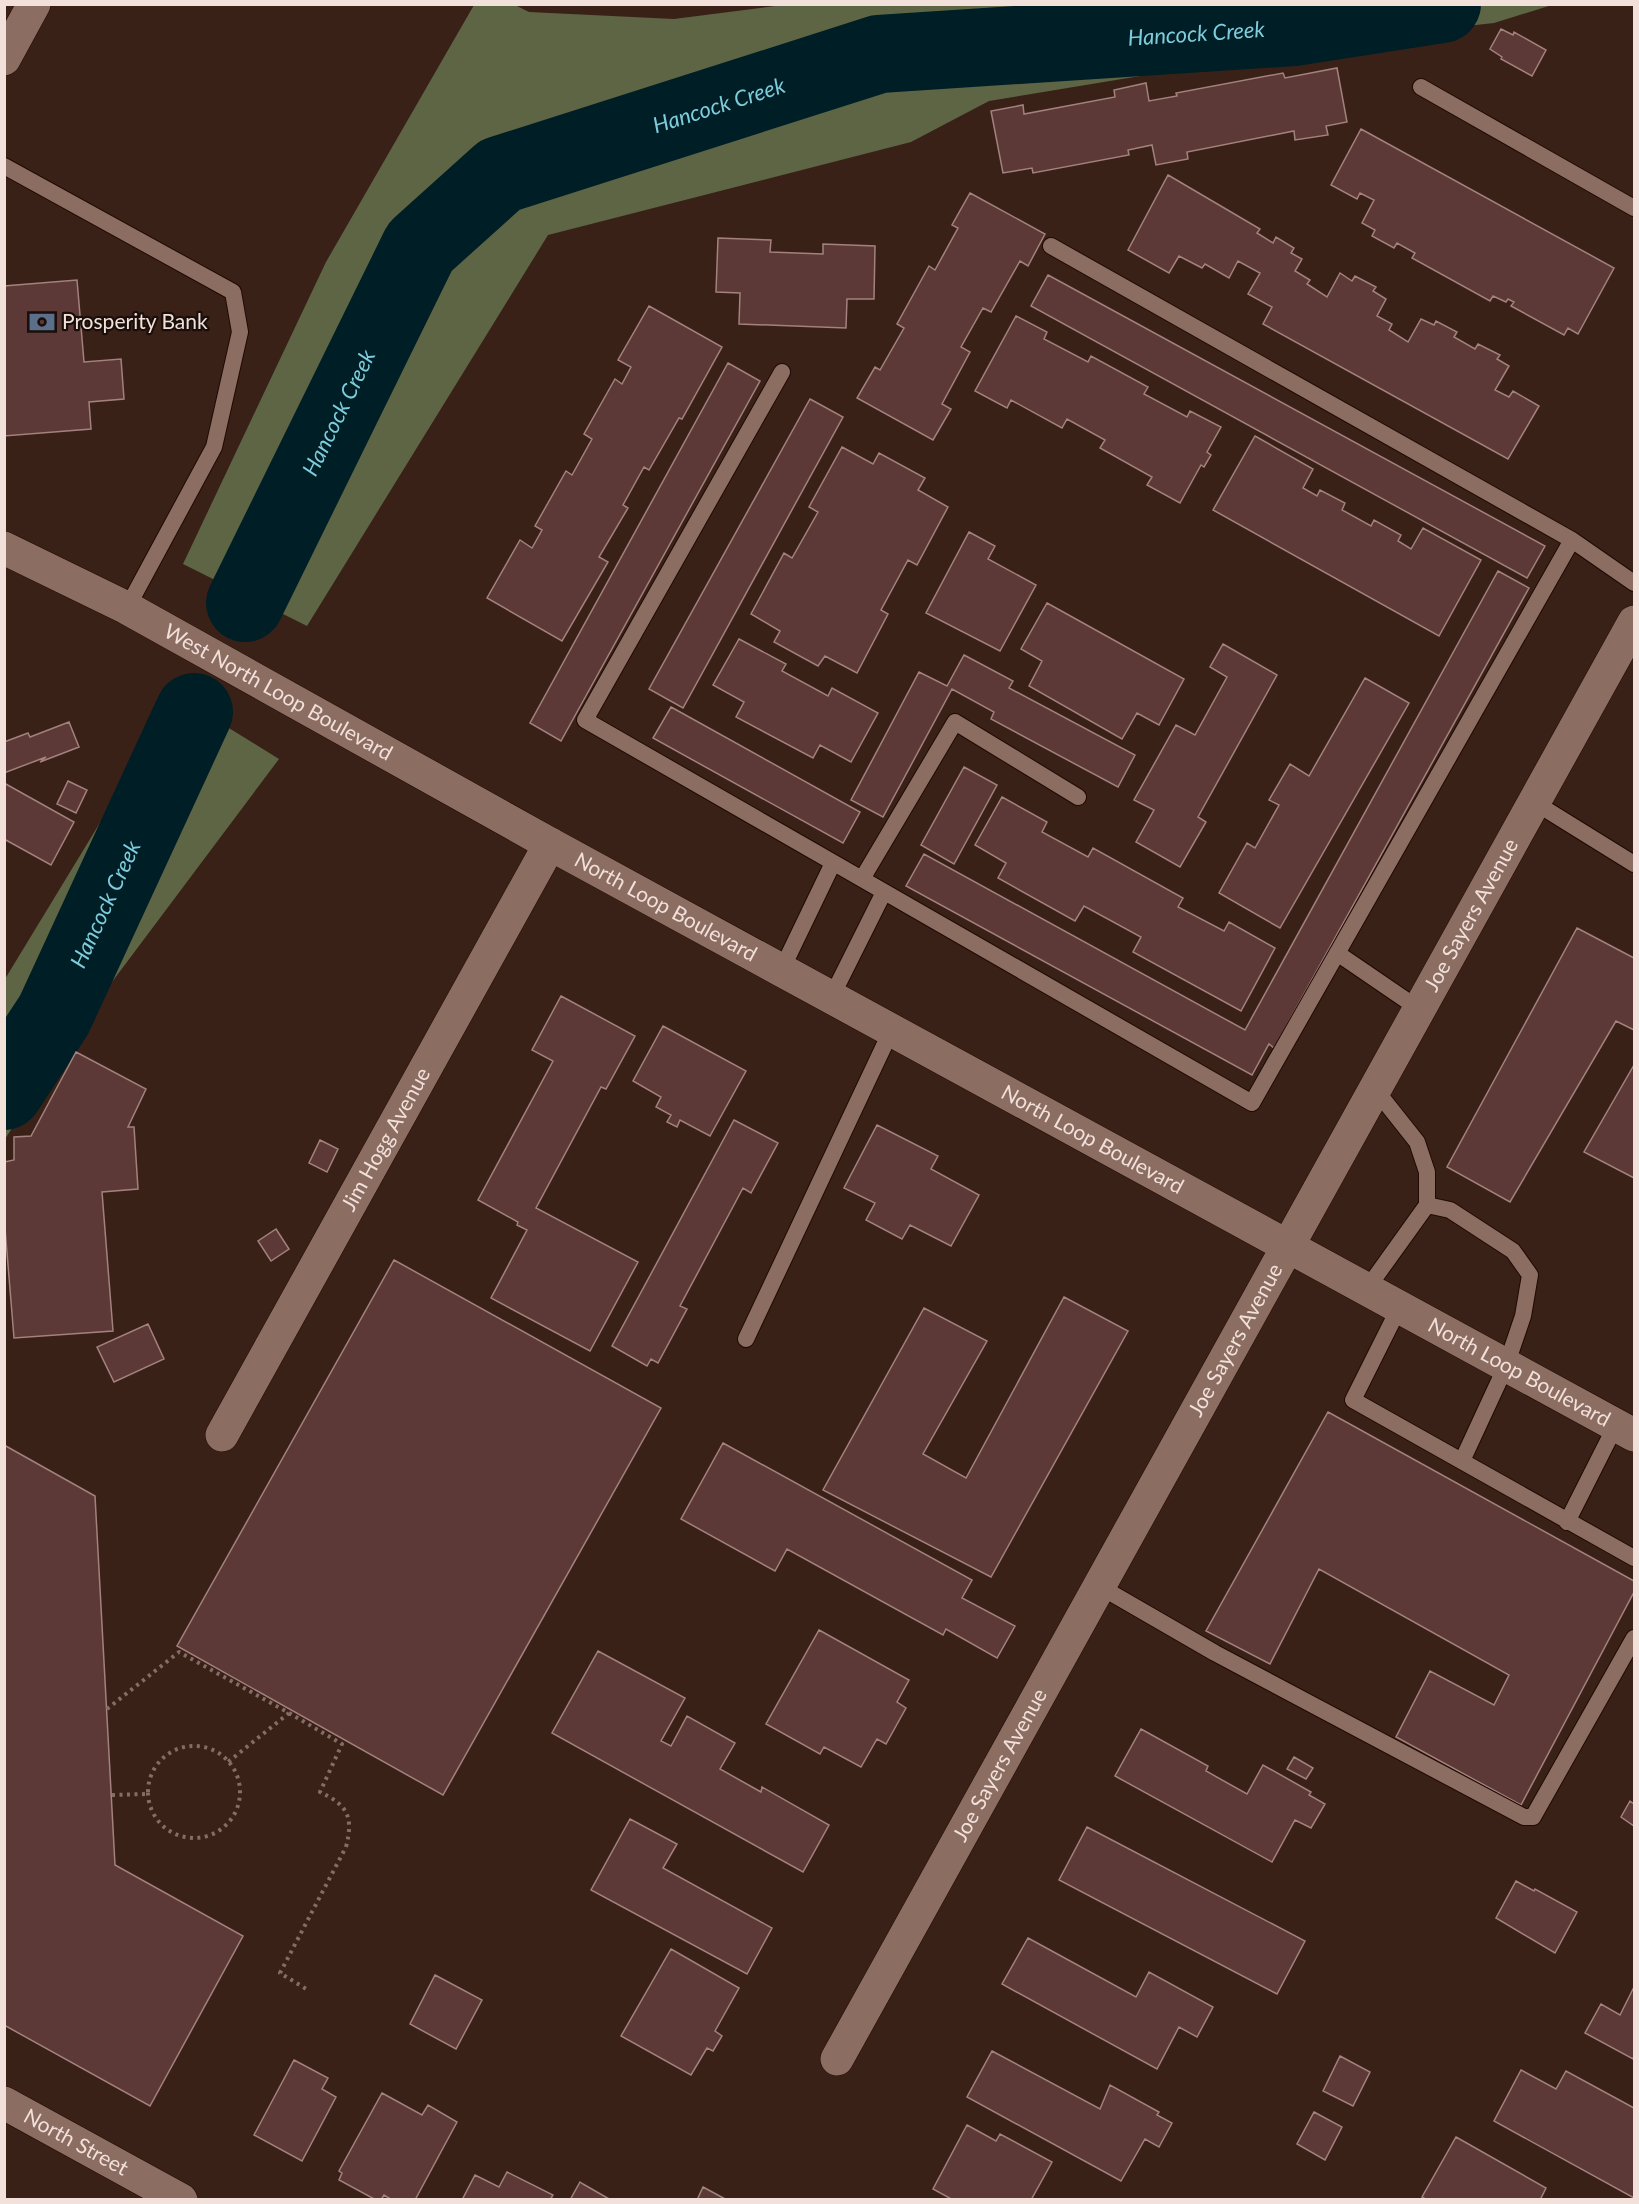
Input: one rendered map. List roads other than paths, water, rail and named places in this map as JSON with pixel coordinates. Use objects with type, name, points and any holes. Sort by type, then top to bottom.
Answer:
[{"type":"street","points":[[4,59],[34,4]]},
{"type":"street","name":"West North Loop Boulevard","points":[[4,548],[127,608],[550,844]]},
{"type":"street","name":"Joe Sayers Avenue","points":[[837,2059],[1635,622]]},
{"type":"street","name":"North Loop Boulevard","points":[[550,844],[1625,1430]]},
{"type":"street","name":"Jim Hogg Avenue","points":[[222,1435],[550,844]]},
{"type":"street","name":"North Street","points":[[4,2103],[181,2199]]},
{"type":"lane","points":[[1421,87],[1635,208]]},
{"type":"lane","points":[[4,166],[233,292],[240,332],[214,447],[127,608]]},
{"type":"lane","points":[[1051,246],[1572,540],[1635,583]]},
{"type":"lane","points":[[782,372],[585,720],[1252,1103],[1572,540]]},
{"type":"lane","points":[[862,879],[955,722],[1078,797]]},
{"type":"lane","points":[[1534,802],[1635,864]]},
{"type":"lane","points":[[781,971],[833,862]]},
{"type":"lane","points":[[831,998],[884,892]]},
{"type":"lane","points":[[1337,953],[1419,1009]]},
{"type":"lane","points":[[746,1339],[891,1031]]},
{"type":"lane","points":[[1366,1290],[1428,1205],[1427,1173],[1417,1142],[1375,1089]]},
{"type":"lane","points":[[1428,1205],[1450,1210],[1513,1251],[1530,1275],[1523,1316],[1506,1366],[1462,1461]]},
{"type":"lane","points":[[1399,1308],[1353,1400],[1567,1522],[1635,1558]]},
{"type":"lane","points":[[1567,1522],[1625,1430]]},
{"type":"lane","points":[[1099,1586],[1215,1653],[1524,1817],[1533,1817],[1635,1638]]},
{"type":"waterway","name":"Hancock Creek","points":[[245,603],[420,247],[500,175],[879,54],[1294,27],[1442,4]]},
{"type":"waterway","name":"Hancock Creek","points":[[4,1091],[54,1015],[194,712]]},
{"type":"place","name":"Prosperity Bank","points":[[42,322]]}]
